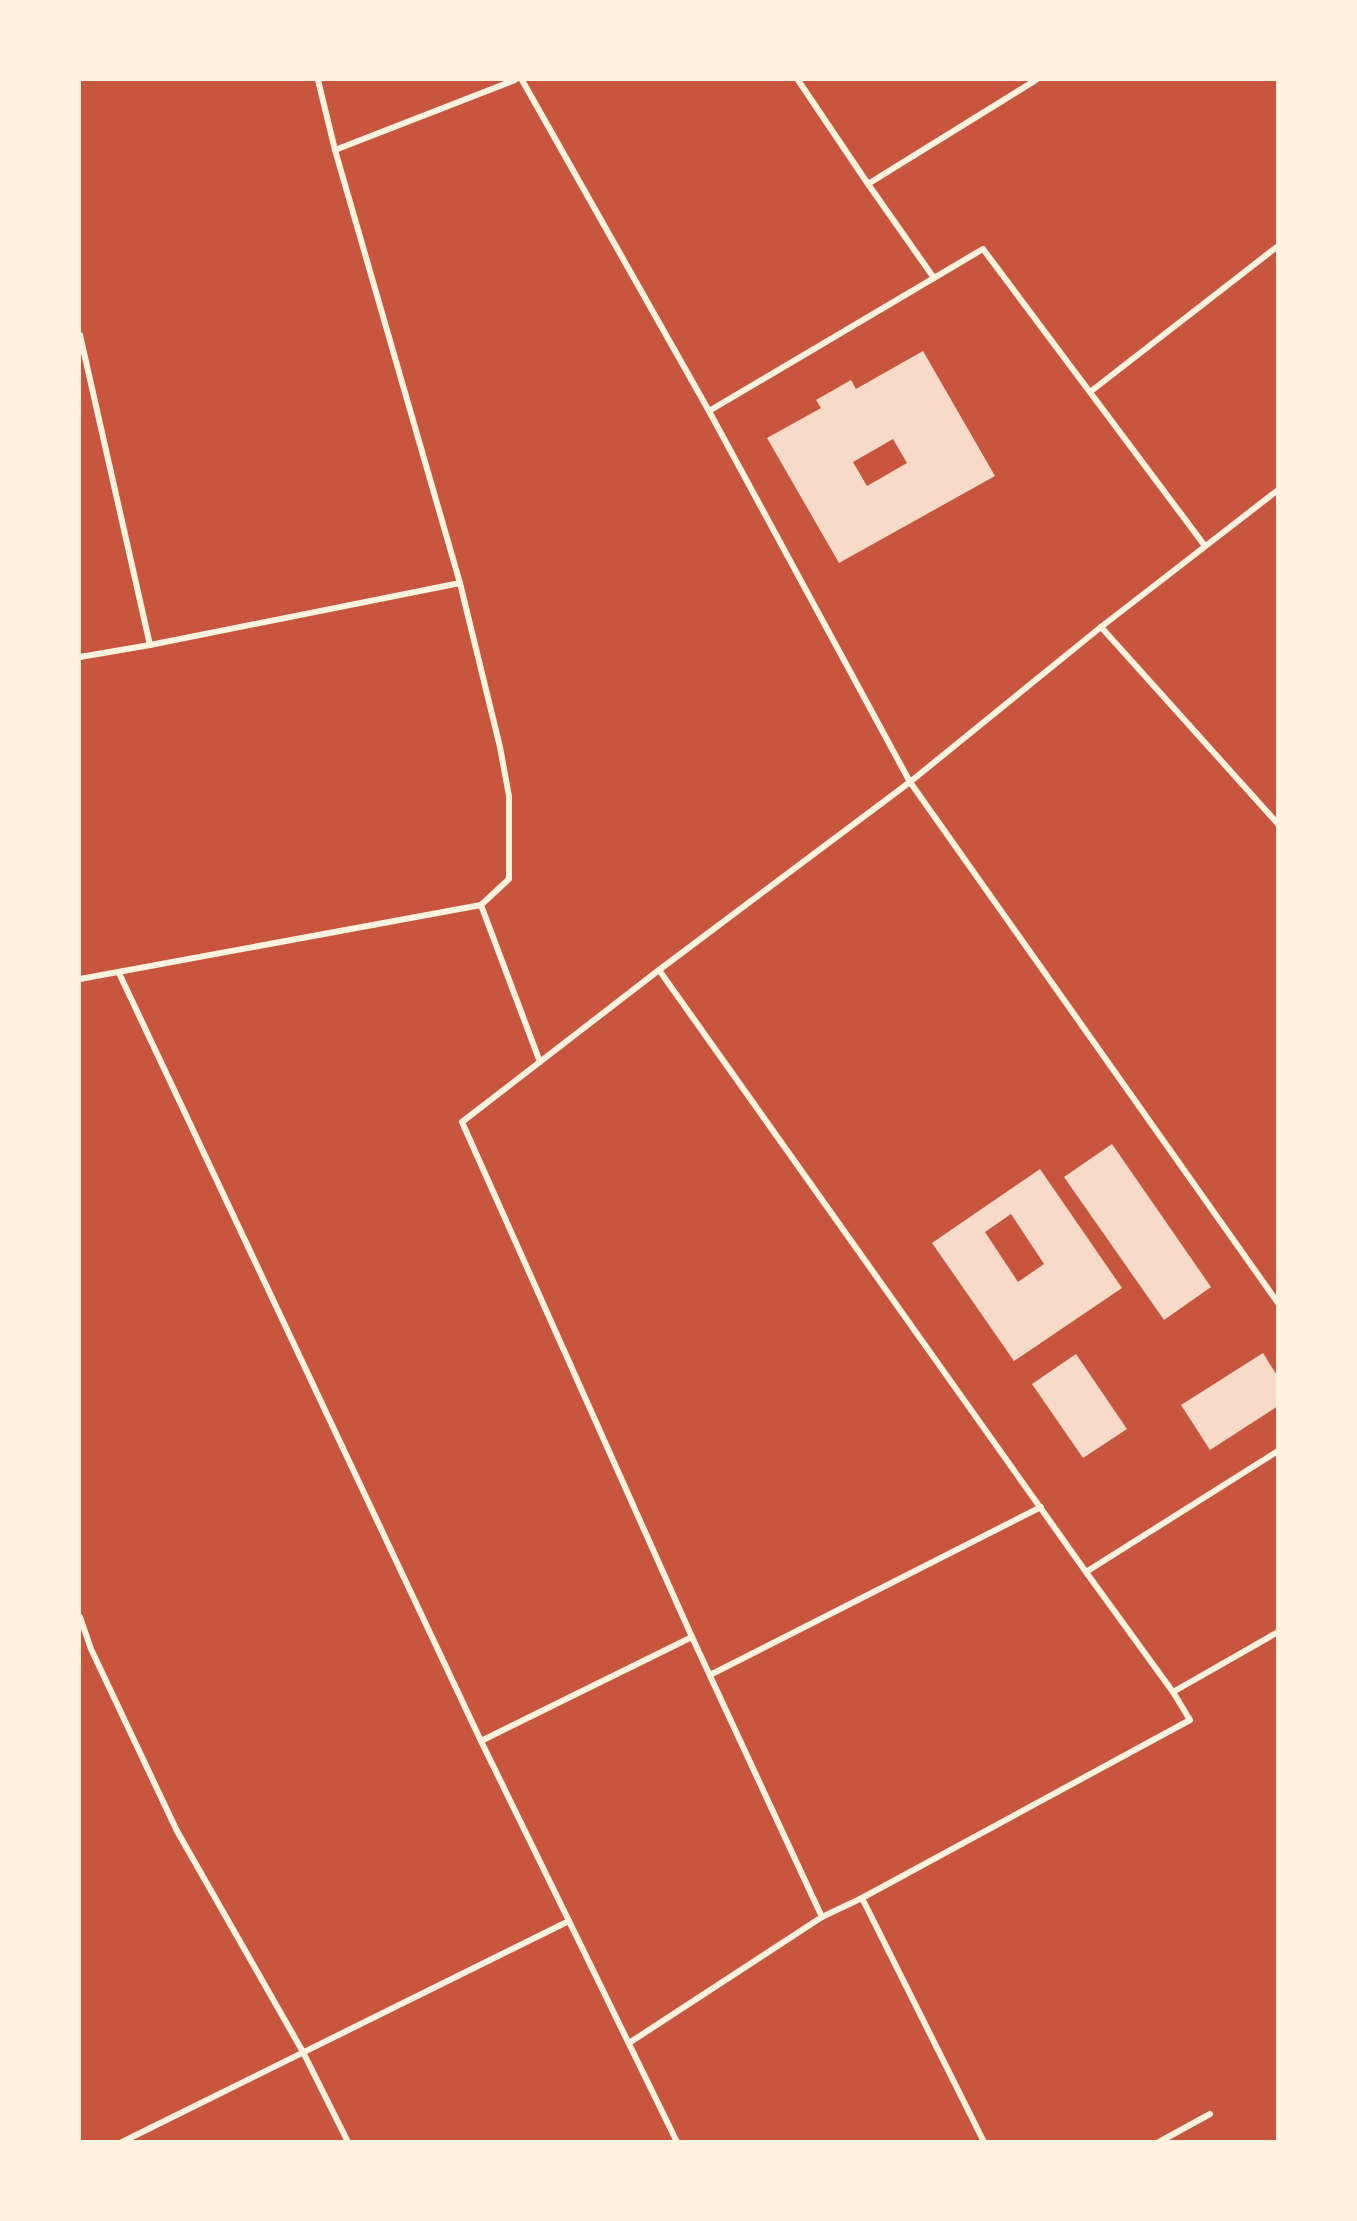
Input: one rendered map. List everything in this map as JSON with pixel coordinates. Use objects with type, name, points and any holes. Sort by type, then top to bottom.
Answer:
[{"type":"street","points":[[80,979],[481,905],[509,879],[509,796],[500,747],[460,583],[335,150],[318,80]]},
{"type":"street","points":[[335,150],[515,80]]},
{"type":"street","points":[[522,80],[710,411],[910,782],[1278,1304]]},
{"type":"street","points":[[798,80],[934,278]]},
{"type":"street","points":[[868,184],[1036,80]]},
{"type":"street","points":[[1090,392],[1278,246]]},
{"type":"street","points":[[710,411],[983,249],[1205,546]]},
{"type":"street","points":[[80,335],[150,645]]},
{"type":"street","points":[[822,1917],[692,1637],[462,1122],[659,970],[910,782],[1101,627],[1278,490]]},
{"type":"street","points":[[80,657],[460,583]]},
{"type":"street","points":[[1101,627],[1278,824]]},
{"type":"street","points":[[481,905],[540,1062]]},
{"type":"street","points":[[629,2043],[822,1917],[862,1898],[1190,1720],[1173,1692],[659,970]]},
{"type":"street","points":[[119,973],[481,1741],[677,2142]]},
{"type":"street","points":[[1086,1572],[1278,1451]]},
{"type":"street","points":[[710,1675],[1041,1507]]},
{"type":"street","points":[[80,1617],[91,1649],[177,1831],[303,2052],[348,2142]]},
{"type":"street","points":[[1173,1692],[1278,1632]]},
{"type":"street","points":[[481,1741],[692,1637]]},
{"type":"street","points":[[862,1898],[984,2142]]},
{"type":"street","points":[[122,2142],[569,1921]]},
{"type":"street","points":[[1159,2142],[1210,2114]]},
{"type":"building","points":[[923,351],[995,476],[839,563],[767,438],[821,408],[816,400],[851,380],[856,389]],"holes":[[[893,439],[907,463],[867,486],[853,462]]]},
{"type":"building","points":[[1112,1144],[1211,1287],[1164,1320],[1064,1177]]},
{"type":"building","points":[[1040,1169],[1122,1288],[1014,1361],[932,1243]],"holes":[[[1011,1214],[1044,1264],[1018,1282],[985,1232]]]},
{"type":"building","points":[[1263,1353],[1278,1377],[1278,1406],[1210,1450],[1181,1405]]},
{"type":"building","points":[[1076,1354],[1127,1429],[1083,1458],[1032,1384]]}]
